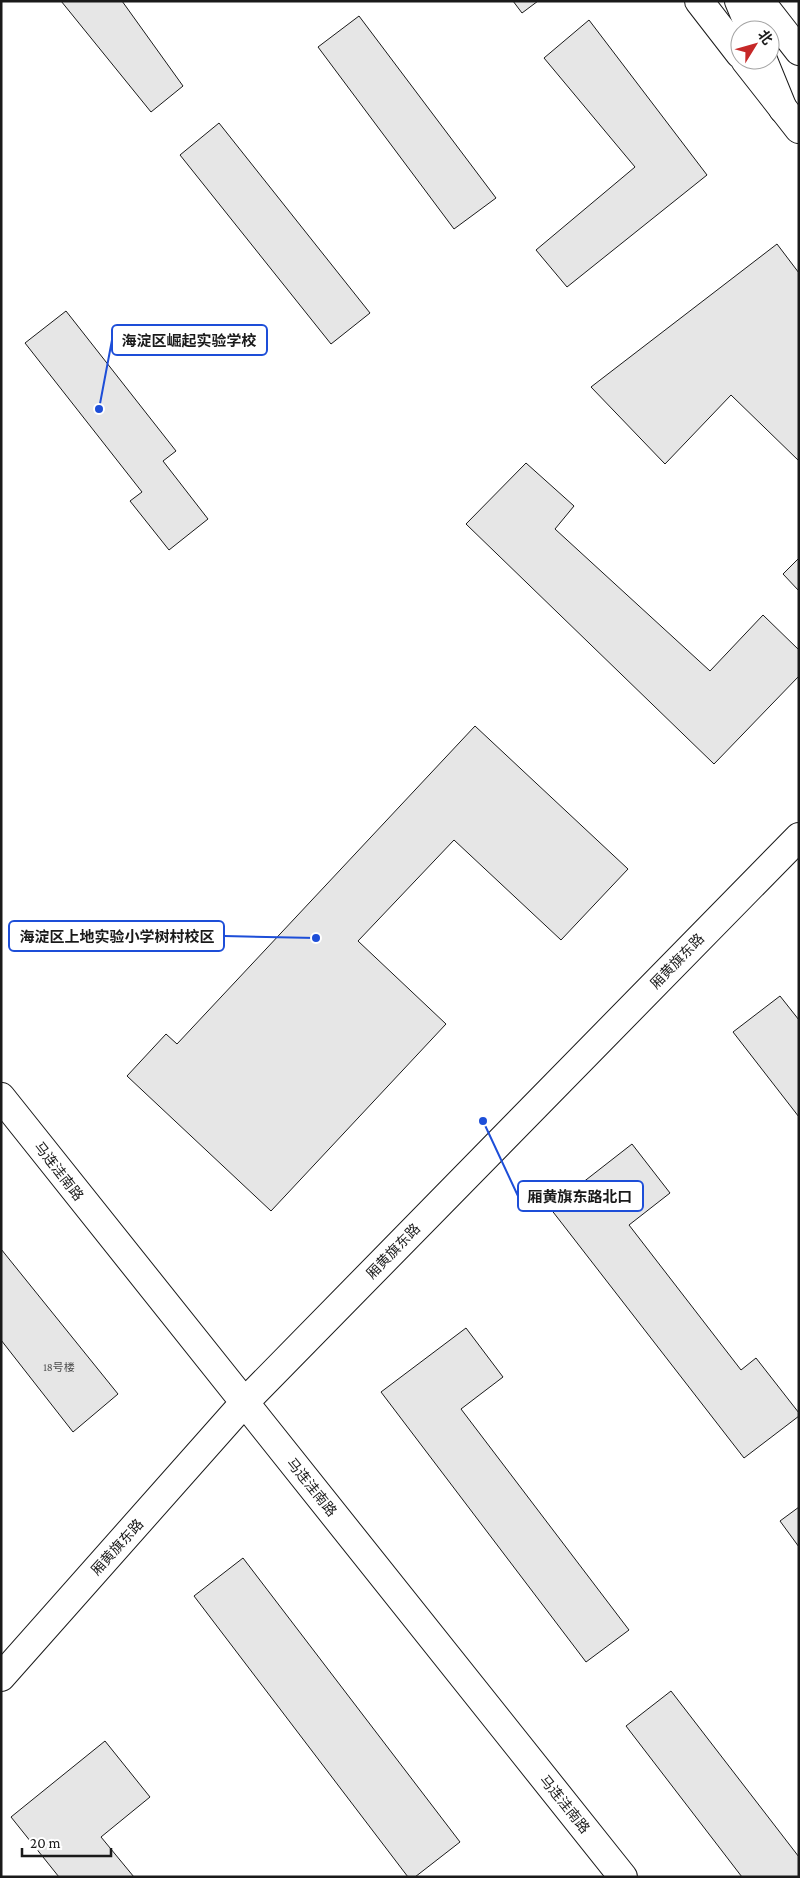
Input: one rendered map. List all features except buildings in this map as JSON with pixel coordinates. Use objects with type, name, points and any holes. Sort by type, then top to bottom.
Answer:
[{"type":"street","points":[[699,1],[730,41]]},
{"type":"street","points":[[739,1],[747,20]]},
{"type":"street","points":[[760,1],[799,51]]},
{"type":"street","points":[[753,70],[791,119]]},
{"type":"street","points":[[768,70],[791,119]]},
{"type":"street","name":"厢黄旗东路","points":[[1,1677],[244,1403],[799,837]]},
{"type":"street","name":"马连洼南路","points":[[1,1097],[623,1877]]},
{"type":"place","name":"海淀区崛起实验学校","points":[[99,409]]},
{"type":"place","name":"海淀区上地实验小学树村校区","points":[[316,938]]},
{"type":"place","name":"厢黄旗东路北口","points":[[483,1121]]}]
